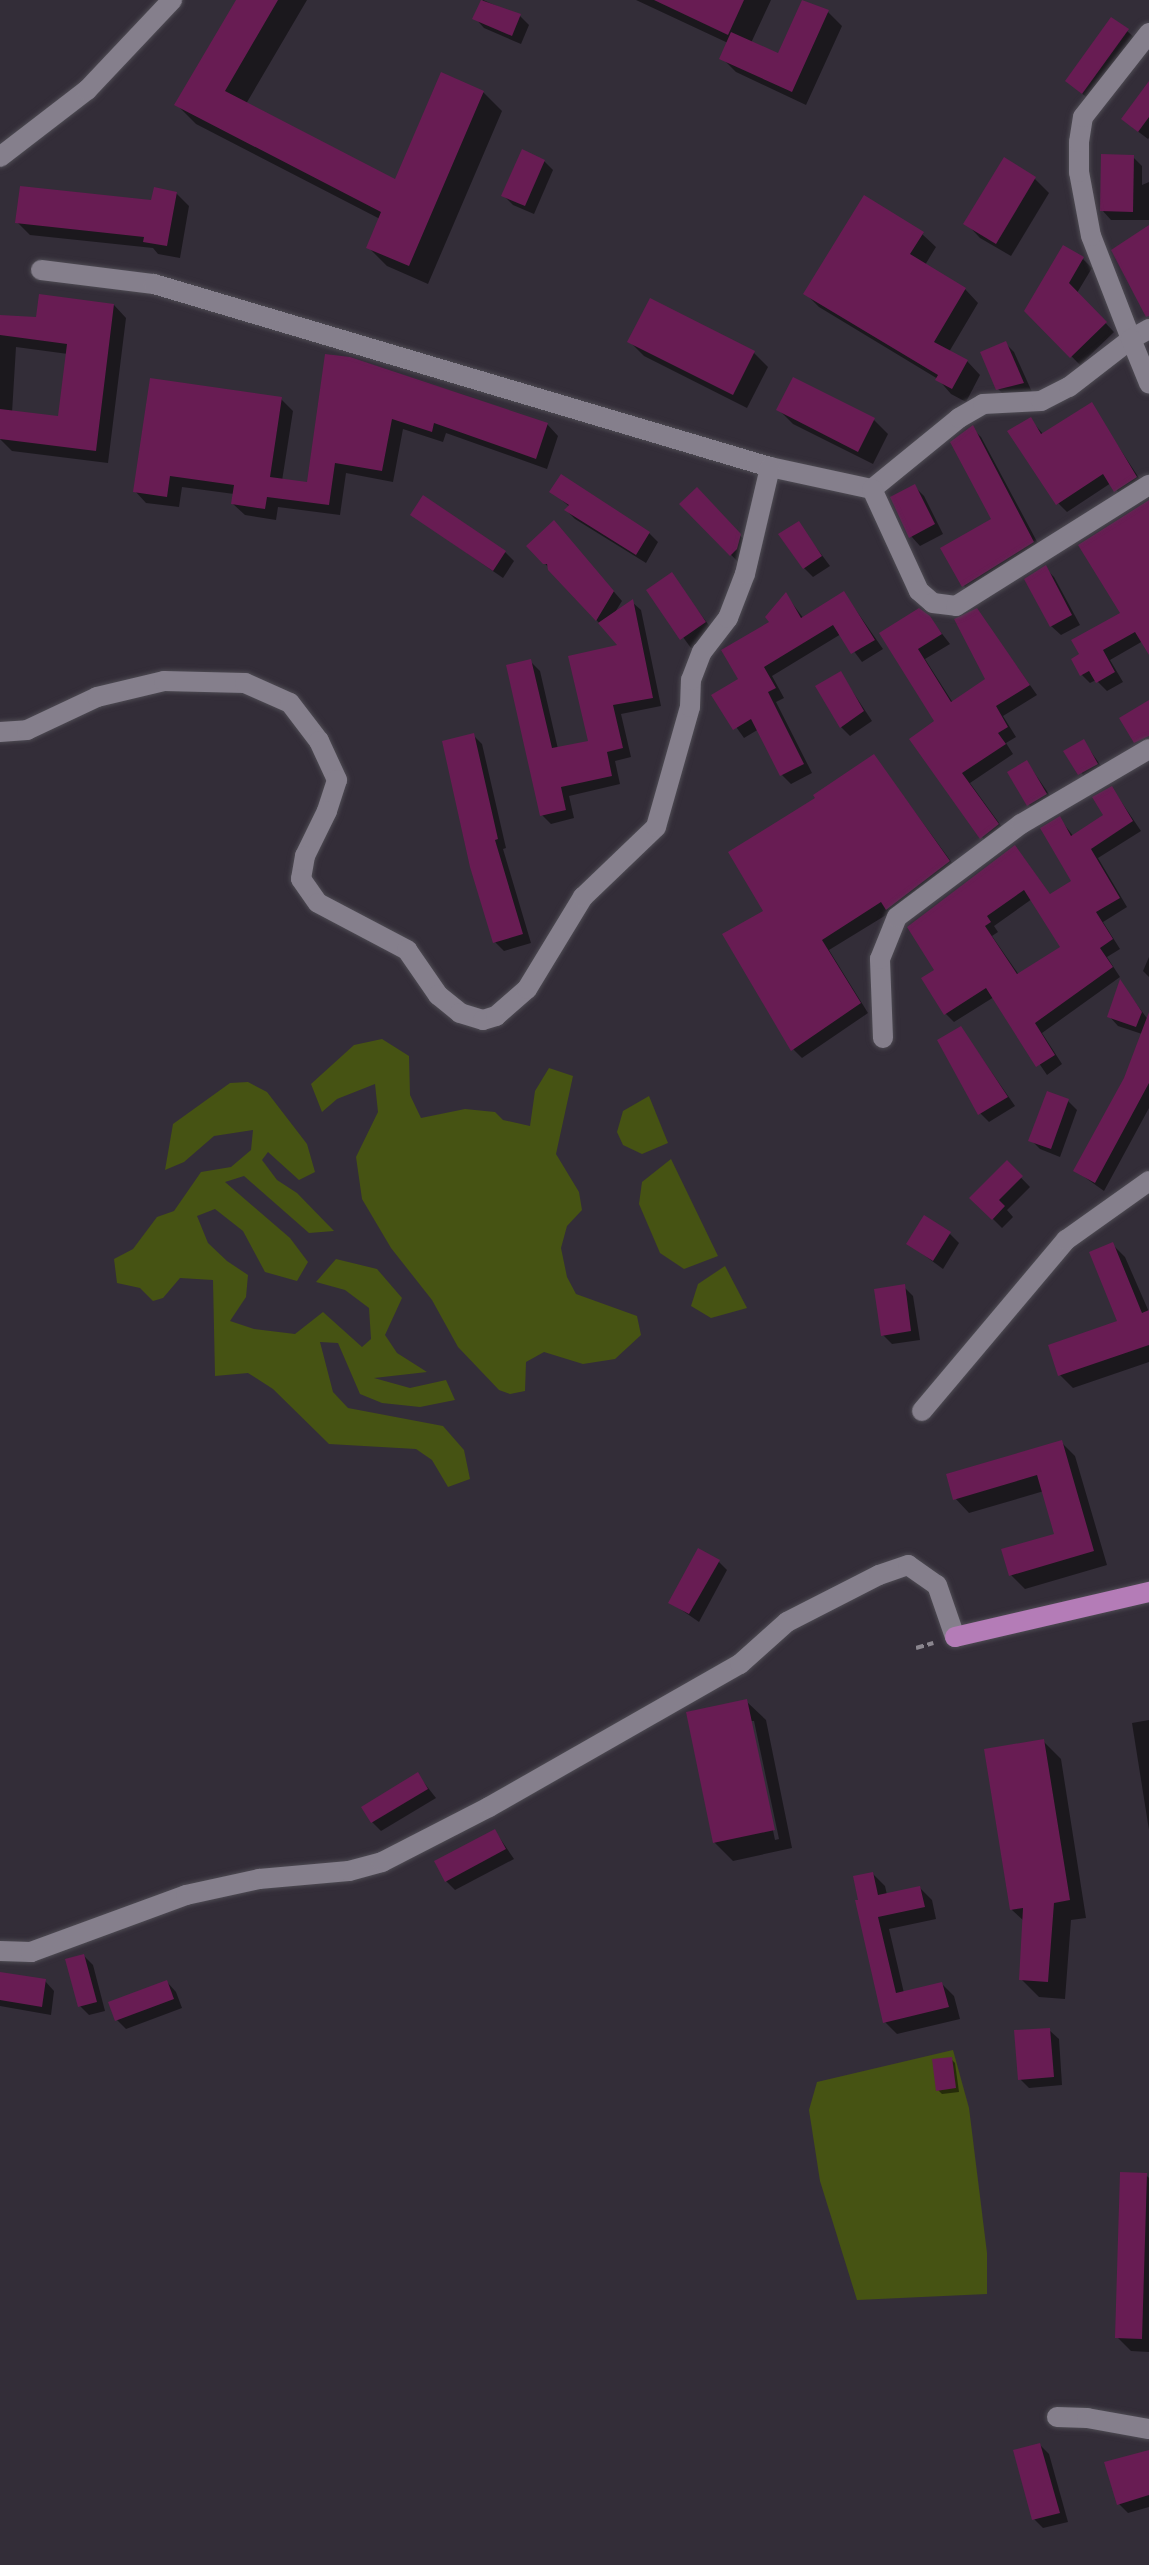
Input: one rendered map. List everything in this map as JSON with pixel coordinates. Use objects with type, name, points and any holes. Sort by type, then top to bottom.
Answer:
[{"type":"main road","points":[[955,1637],[1149,1592]]},
{"type":"street","points":[[0,157],[87,90],[172,0]]},
{"type":"street","points":[[1149,33],[1083,117],[1079,142],[1079,172],[1091,236],[1149,383]]},
{"type":"street","points":[[41,270],[154,284],[770,467],[872,489]]},
{"type":"street","points":[[872,489],[959,418],[983,404],[1041,401],[1069,387],[1131,339],[1149,329]]},
{"type":"street","points":[[0,732],[27,730],[97,697],[164,681],[245,683],[290,703],[319,741],[337,780],[327,811],[305,856],[301,879],[318,903],[407,950],[438,995],[460,1013],[483,1020],[496,1016],[527,989],[583,897],[656,827],[690,707],[691,680],[702,652],[728,618],[745,574],[770,467]]},
{"type":"street","points":[[872,489],[919,591],[933,603],[956,606],[1149,485]]},
{"type":"street","points":[[883,1038],[880,959],[897,917],[1021,824],[1149,749]]},
{"type":"street","points":[[922,1411],[1066,1240],[1149,1181]]},
{"type":"street","points":[[0,1951],[31,1952],[186,1895],[244,1882],[349,1871],[382,1862],[489,1807],[740,1664],[787,1622],[879,1575],[908,1565],[937,1585],[955,1637]]},
{"type":"street","points":[[1057,2417],[1087,2418],[1149,2429]]},
{"type":"green space","points":[[382,1039],[409,1056],[410,1095],[421,1118],[465,1109],[495,1112],[503,1120],[530,1126],[535,1091],[549,1068],[573,1076],[556,1154],[579,1192],[582,1210],[567,1226],[561,1248],[567,1277],[576,1294],[637,1316],[641,1335],[615,1359],[583,1364],[544,1352],[526,1362],[525,1391],[510,1394],[499,1390],[458,1347],[432,1300],[391,1248],[362,1199],[356,1157],[378,1112],[375,1084],[337,1099],[322,1112],[311,1084],[354,1045]]},
{"type":"green space","points":[[248,1082],[267,1092],[307,1144],[315,1172],[299,1180],[268,1152],[262,1160],[277,1180],[297,1193],[334,1231],[309,1233],[244,1176],[225,1182],[290,1238],[308,1262],[297,1281],[265,1272],[243,1231],[215,1209],[197,1216],[208,1243],[248,1275],[246,1297],[230,1321],[254,1329],[295,1334],[323,1312],[362,1347],[371,1339],[369,1308],[345,1290],[316,1282],[336,1259],[377,1269],[402,1298],[385,1335],[397,1353],[427,1372],[374,1378],[410,1388],[446,1380],[455,1400],[420,1407],[382,1403],[360,1394],[338,1343],[320,1342],[333,1392],[348,1408],[443,1426],[464,1450],[470,1479],[448,1487],[432,1460],[416,1449],[329,1444],[273,1389],[248,1373],[215,1376],[213,1280],[180,1278],[163,1298],[153,1301],[140,1288],[117,1283],[114,1259],[133,1249],[157,1217],[174,1211],[201,1172],[231,1167],[251,1150],[253,1130],[214,1136],[184,1162],[165,1170],[173,1124],[230,1083]]},
{"type":"green space","points":[[649,1096],[668,1143],[642,1154],[623,1145],[617,1132],[623,1111]]},
{"type":"green space","points":[[671,1159],[718,1256],[684,1269],[660,1253],[639,1204],[642,1182]]},
{"type":"green space","points":[[725,1266],[747,1308],[711,1318],[691,1306],[698,1284]]},
{"type":"green space","points":[[953,2050],[969,2108],[987,2253],[987,2294],[857,2300],[820,2181],[809,2110],[817,2082]]},
{"type":"building","points":[[236,0],[278,0],[225,91],[395,179],[441,72],[484,91],[409,266],[366,248],[381,212],[174,105]]},
{"type":"building","points":[[481,0],[521,14],[512,36],[472,19]]},
{"type":"building","points":[[654,0],[744,0],[728,35]]},
{"type":"building","points":[[802,0],[829,10],[792,92],[719,59],[731,32],[778,53]]},
{"type":"building","points":[[1111,17],[1129,29],[1082,94],[1065,81]]},
{"type":"building","points":[[1149,81],[1149,117],[1138,132],[1121,119]]},
{"type":"building","points":[[522,149],[545,160],[525,206],[501,196]]},
{"type":"building","points":[[1101,154],[1134,155],[1133,212],[1100,211]]},
{"type":"building","points":[[1004,157],[1036,177],[996,244],[963,224]]},
{"type":"building","points":[[20,186],[151,200],[154,187],[177,192],[167,246],[143,242],[144,237],[15,223]]},
{"type":"building","points":[[864,195],[924,232],[910,254],[966,288],[934,342],[968,360],[952,389],[935,380],[938,375],[803,294]]},
{"type":"building","points":[[1149,225],[1149,316],[1146,317],[1111,250]]},
{"type":"building","points":[[1063,245],[1084,257],[1069,283],[1107,322],[1070,358],[1024,311]]},
{"type":"building","points":[[39,294],[114,304],[96,451],[0,439],[0,409],[58,416],[67,344],[0,335],[0,315],[36,317]]},
{"type":"building","points":[[650,298],[755,351],[733,395],[627,342]]},
{"type":"building","points":[[1006,341],[1024,383],[996,390],[980,352]]},
{"type":"building","points":[[325,354],[350,357],[548,423],[536,459],[434,423],[432,432],[392,419],[382,471],[335,463],[329,505],[267,497],[265,509],[231,504],[234,485],[170,476],[167,497],[133,492],[150,378],[282,397],[270,477],[307,482]]},
{"type":"building","points":[[793,377],[875,418],[858,452],[776,410]]},
{"type":"building","points":[[1092,402],[1137,477],[1114,492],[1103,474],[1056,505],[1007,431],[1031,417],[1041,434]]},
{"type":"building","points":[[973,425],[1034,542],[962,587],[940,548],[991,519],[950,442]]},
{"type":"building","points":[[561,474],[650,532],[636,555],[564,510],[569,505],[549,492]]},
{"type":"building","points":[[915,484],[935,524],[909,538],[890,497]]},
{"type":"building","points":[[697,487],[741,534],[737,549],[730,556],[679,504]]},
{"type":"building","points":[[423,495],[506,551],[493,571],[410,515]]},
{"type":"building","points":[[1149,500],[1149,655],[1135,632],[1103,650],[1115,672],[1096,683],[1089,671],[1080,676],[1071,659],[1079,654],[1071,640],[1120,613],[1078,545]]},
{"type":"building","points":[[554,520],[614,591],[596,621],[548,570],[547,564],[543,564],[526,546]]},
{"type":"building","points":[[799,521],[822,556],[803,569],[778,534]]},
{"type":"building","points":[[1046,565],[1072,615],[1050,627],[1024,579]]},
{"type":"building","points":[[672,572],[706,622],[680,640],[646,590]]},
{"type":"building","points":[[844,591],[875,640],[851,654],[833,625],[764,667],[776,688],[768,692],[804,764],[780,776],[751,719],[733,730],[711,695],[738,679],[721,650],[769,622],[765,617],[786,592],[801,618]]},
{"type":"building","points":[[633,599],[653,698],[613,705],[623,748],[607,752],[612,776],[561,787],[566,810],[540,816],[506,665],[531,659],[552,748],[588,741],[568,656],[617,645],[598,623]]},
{"type":"building","points":[[919,608],[930,616],[942,634],[918,649],[951,702],[985,679],[954,619],[977,608],[1030,685],[996,706],[1008,727],[998,733],[1006,744],[962,773],[999,824],[980,839],[909,739],[934,721],[879,633]]},
{"type":"building","points":[[841,671],[864,711],[840,728],[815,686]]},
{"type":"building","points":[[1149,700],[1149,736],[1134,743],[1119,718]]},
{"type":"building","points":[[474,733],[498,839],[495,840],[523,934],[493,943],[470,867],[442,741]]},
{"type":"building","points":[[1084,739],[1098,764],[1078,775],[1063,751]]},
{"type":"building","points":[[874,754],[950,861],[886,910],[881,902],[822,940],[861,1003],[791,1051],[722,934],[763,911],[728,852],[815,798],[813,795]]},
{"type":"building","points":[[1027,760],[1047,794],[1027,806],[1007,772]]},
{"type":"building","points":[[1112,786],[1133,821],[1091,849],[1120,898],[1096,912],[1113,939],[1100,948],[1113,967],[1035,1023],[1055,1055],[1036,1067],[986,988],[944,1015],[921,978],[934,970],[907,927],[1015,845],[1050,894],[1071,881],[1040,828],[1060,816],[1071,836],[1103,815],[1092,797]],"holes":[[[1024,890],[1060,947],[1017,974],[985,926],[991,922],[987,916]]]},
{"type":"building","points":[[1120,979],[1142,1012],[1136,1027],[1107,1017]]},
{"type":"building","points":[[1149,1012],[1149,1083],[1095,1183],[1073,1171],[1124,1078]]},
{"type":"building","points":[[961,1026],[1008,1097],[978,1115],[937,1040]]},
{"type":"building","points":[[1047,1091],[1069,1099],[1051,1149],[1028,1141]]},
{"type":"building","points":[[1007,1160],[1023,1176],[999,1200],[1005,1206],[992,1220],[969,1198]]},
{"type":"building","points":[[924,1215],[951,1232],[933,1261],[906,1244]]},
{"type":"building","points":[[1113,1242],[1142,1313],[1149,1310],[1149,1345],[1058,1376],[1048,1345],[1117,1321],[1089,1252]]},
{"type":"building","points":[[905,1284],[911,1331],[881,1336],[874,1289]]},
{"type":"building","points":[[1062,1440],[1094,1551],[1009,1576],[1001,1549],[1054,1534],[1037,1475],[953,1500],[946,1474]]},
{"type":"building","points":[[698,1548],[720,1560],[689,1614],[668,1603]]},
{"type":"building","points":[[747,1699],[775,1830],[713,1843],[686,1712]]},
{"type":"building","points":[[1044,1739],[1070,1900],[1054,1903],[1048,1982],[1019,1980],[1023,1908],[1010,1910],[984,1749]]},
{"type":"building","points":[[418,1772],[428,1789],[371,1823],[361,1807]]},
{"type":"building","points":[[495,1829],[506,1849],[445,1882],[434,1861]]},
{"type":"building","points":[[873,1872],[878,1895],[920,1886],[925,1907],[878,1917],[896,1993],[942,1982],[949,2007],[883,2023],[855,1900],[858,1900],[853,1876]]},
{"type":"building","points":[[84,1954],[97,2002],[78,2007],[65,1959]]},
{"type":"building","points":[[0,1972],[46,1979],[42,2007],[0,2000]]},
{"type":"building","points":[[167,1980],[174,1999],[115,2021],[108,2002]]},
{"type":"building","points":[[1050,2028],[1054,2077],[1018,2080],[1014,2030]]},
{"type":"building","points":[[952,2057],[956,2088],[936,2091],[932,2059]]},
{"type":"building","points":[[1120,2172],[1147,2173],[1142,2339],[1115,2338]]},
{"type":"building","points":[[1040,2443],[1060,2513],[1032,2520],[1013,2450]]},
{"type":"building","points":[[1149,2450],[1149,2495],[1117,2505],[1104,2462]]}]
